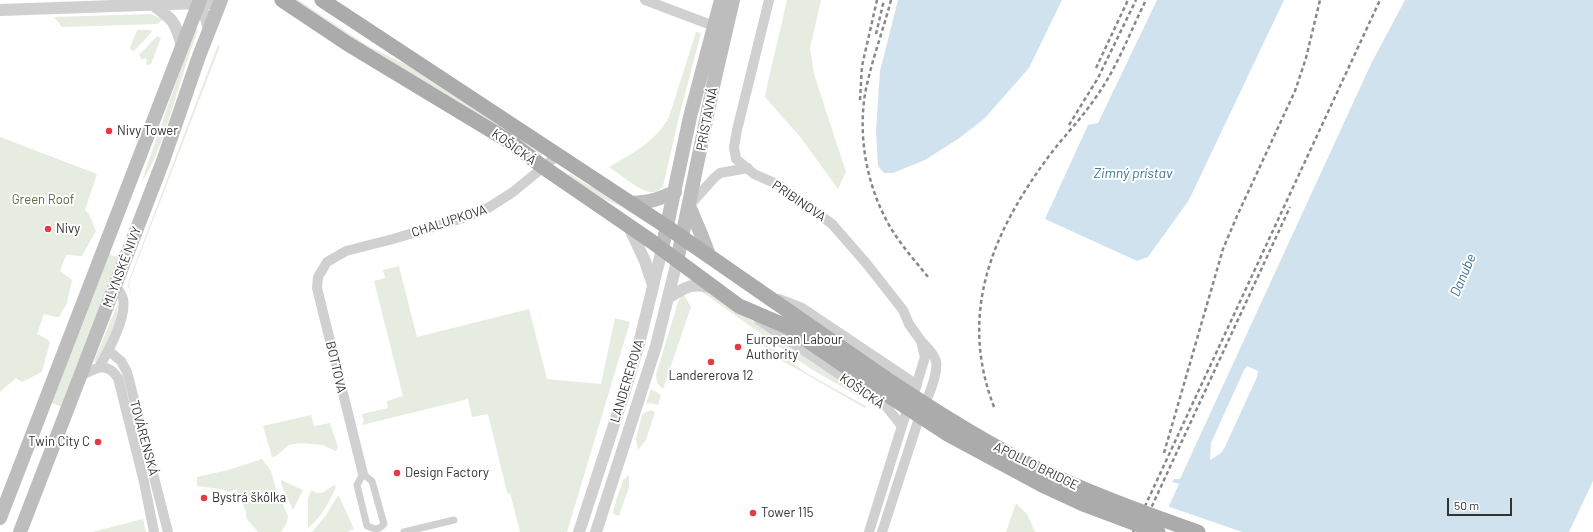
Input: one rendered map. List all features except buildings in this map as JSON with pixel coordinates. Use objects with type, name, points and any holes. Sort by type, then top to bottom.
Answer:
[{"type":"main road","name":"KOŠICKÁ","points":[[282,0],[348,44],[512,143],[543,167],[716,288],[739,306],[788,327],[881,383]]},
{"type":"main road","name":"KOŠICKÁ","points":[[322,0],[667,227],[752,287],[881,383]]},
{"type":"main road","name":"PRÍSTAVNÁ","points":[[667,227],[690,117],[721,0]]},
{"type":"main road","name":"PRÍSTAVNÁ","points":[[682,238],[714,82],[733,0]]},
{"type":"main road","name":"MLYNSKÉ NIVY","points":[[0,518],[199,1]]},
{"type":"main road","name":"MLYNSKÉ NIVY","points":[[20,532],[163,160],[209,30],[224,1]]},
{"type":"main road","points":[[630,203],[652,202],[675,192]]},
{"type":"main road","points":[[689,206],[698,230],[704,239],[709,256]]},
{"type":"main road","name":"LANDEREROVA","points":[[662,250],[667,227]]},
{"type":"main road","name":"LANDEREROVA","points":[[677,261],[682,238]]},
{"type":"main road","name":"APOLLO BRIDGE","points":[[881,383],[949,435],[1042,485],[1083,504],[1158,532]]},
{"type":"main road","name":"APOLLO BRIDGE","points":[[881,383],[1032,466],[1099,495],[1198,532]]},
{"type":"street","points":[[644,0],[714,26]]},
{"type":"street","name":"PRIBINOVA","points":[[769,0],[734,147],[736,159],[754,174],[779,185],[832,224],[866,262],[903,310],[909,324],[921,341],[925,357],[916,388]]},
{"type":"street","points":[[199,1],[209,30]]},
{"type":"street","points":[[0,10],[224,1]]},
{"type":"street","points":[[152,4],[167,14],[173,21],[182,47]]},
{"type":"street","name":"CHALUPKOVA","points":[[328,262],[346,251],[460,219],[488,208],[513,192],[558,155]]},
{"type":"street","points":[[689,206],[720,173],[748,168]]},
{"type":"street","points":[[628,226],[645,261],[653,285]]},
{"type":"street","name":"LANDEREROVA","points":[[579,532],[627,387],[662,250]]},
{"type":"street","name":"LANDEREROVA","points":[[596,532],[656,346],[677,261]]},
{"type":"street","name":"BOTTOVA","points":[[328,262],[318,277],[317,288],[363,474]]},
{"type":"street","points":[[668,298],[685,287],[699,284],[716,288]]},
{"type":"street","points":[[80,376],[100,368],[109,351],[120,322],[124,306],[123,297],[115,286]]},
{"type":"street","name":"KOŠICKÁ","points":[[752,287],[802,308],[916,388]]},
{"type":"street","name":"KOŠICKÁ","points":[[739,306],[885,406],[901,425]]},
{"type":"street","points":[[916,388],[926,401],[931,390],[936,362],[934,357],[921,341]]},
{"type":"street","name":"TOVÁRENSKÁ","points":[[109,351],[121,361],[127,372],[168,532]]},
{"type":"street","name":"TOVÁRENSKÁ","points":[[100,368],[108,368],[118,378],[154,532]]},
{"type":"street","points":[[869,532],[901,425],[906,413]]},
{"type":"street","points":[[882,532],[918,421]]},
{"type":"street","points":[[367,532],[376,531],[384,524],[372,481],[363,474],[357,485],[367,526],[376,531]]},
{"type":"street","points":[[404,532],[454,520]]},
{"type":"green space","points":[[293,0],[298,0],[368,46],[413,68],[543,154],[538,154],[459,102],[381,57]]},
{"type":"green space","points":[[787,0],[821,0],[810,48],[814,74],[846,172],[838,189],[801,138],[765,97]]},
{"type":"green space","points":[[150,14],[163,19],[158,24],[62,27],[54,17]]},
{"type":"green space","points":[[195,29],[198,30],[167,124],[156,155],[142,182],[151,154]]},
{"type":"green space","points":[[137,30],[152,31],[134,51],[130,48]]},
{"type":"green space","points":[[696,32],[701,33],[663,186],[656,192],[646,191],[609,167],[650,141],[669,117]]},
{"type":"green space","points":[[157,36],[161,38],[151,64],[148,65],[146,64],[147,60],[145,58],[142,60],[139,55]]},
{"type":"green space","points":[[218,45],[220,46],[130,280],[129,285],[131,293],[128,286],[129,280]]},
{"type":"green space","name":"Green Roof","points":[[0,137],[97,174],[85,210],[89,214],[96,231],[82,256],[66,255],[60,271],[72,280],[67,303],[59,317],[44,314],[37,334],[50,342],[42,372],[22,382],[16,378],[0,392]]},
{"type":"green space","points":[[570,174],[588,185],[604,192],[652,223],[652,226],[620,206],[602,198],[568,175]]},
{"type":"green space","points":[[109,251],[111,255],[114,256],[117,256],[120,253],[62,407],[50,402]]},
{"type":"green space","points":[[399,266],[417,337],[529,309],[547,379],[601,384],[615,318],[630,322],[567,532],[520,532],[510,493],[508,494],[507,492],[488,414],[472,417],[468,399],[362,425],[364,421],[362,414],[388,408],[387,401],[403,396],[374,281],[385,278],[383,270]]},
{"type":"green space","points":[[698,289],[709,293],[801,352],[862,395],[856,395],[811,369]]},
{"type":"green space","points":[[683,293],[691,307],[663,389],[657,383],[656,375],[678,302]]},
{"type":"green space","points":[[118,303],[117,319],[101,359],[97,363],[94,361]]},
{"type":"green space","points":[[759,340],[808,374],[866,406],[865,408],[765,351],[766,348],[758,342]]},
{"type":"green space","points":[[651,389],[661,395],[658,405],[650,403],[646,404]]},
{"type":"green space","points":[[651,410],[655,412],[646,440],[638,450],[636,439],[642,415]]},
{"type":"green space","points":[[311,415],[314,426],[330,423],[338,447],[336,451],[322,445],[300,443],[289,445],[276,456],[272,457],[263,426]]},
{"type":"green space","points":[[262,459],[271,471],[275,486],[288,516],[287,522],[281,532],[258,532],[246,518],[246,512],[243,504],[236,499],[237,489],[230,492],[197,486],[197,477],[228,470]]},
{"type":"green space","points":[[629,475],[629,487],[619,516],[613,514],[613,510],[623,480]]},
{"type":"green space","points":[[281,480],[303,490],[293,510],[281,484]]},
{"type":"green space","points":[[334,485],[336,487],[325,509],[308,528],[308,499],[311,491],[322,493]]},
{"type":"green space","points":[[339,496],[354,529],[347,532],[312,532],[326,515],[337,497]]},
{"type":"green space","points":[[1016,503],[1027,514],[1035,532],[1006,532]]},
{"type":"green space","points":[[143,519],[146,532],[92,532]]},
{"type":"water","points":[[898,0],[1062,0],[1029,68],[984,119],[958,139],[925,160],[893,173],[884,173],[878,166],[876,131],[880,71]]},
{"type":"water","name":"Zimný prístav","points":[[1157,0],[1284,0],[1189,200],[1148,257],[1137,261],[1045,219],[1088,125],[1098,123]]},
{"type":"water","name":"Danube","points":[[1405,0],[1593,0],[1593,481],[1569,532],[1157,532],[1179,484],[1172,482],[1174,479],[1180,479],[1371,64]]},
{"type":"pier","points":[[1247,366],[1258,371],[1257,377],[1224,449],[1221,453],[1210,460],[1211,443]]},
{"type":"pier","points":[[1167,506],[1242,532],[1155,532]]},
{"type":"railway","points":[[860,100],[862,66],[877,0]]},
{"type":"railway","points":[[876,34],[884,0]]},
{"type":"railway","points":[[891,0],[870,70],[865,94],[863,128],[866,161],[875,194],[889,225],[898,239],[929,278]]},
{"type":"railway","points":[[1096,68],[1128,0]]},
{"type":"railway","points":[[1069,125],[1098,78],[1136,0]]},
{"type":"railway","points":[[994,407],[984,372],[979,339],[981,307],[987,275],[997,244],[1011,214],[1029,185],[1049,156],[1091,105],[1104,86],[1146,0]]},
{"type":"railway","points":[[1164,453],[1223,249],[1295,91],[1306,58],[1320,0]]},
{"type":"railway","points":[[1133,532],[1380,0]]},
{"type":"railway","points":[[1140,532],[1290,207]]},
{"type":"place","name":"Nivy Tower","points":[[109,131]]},
{"type":"place","name":"Nivy","points":[[48,229]]},
{"type":"place","name":"European Labour Authority","points":[[738,347]]},
{"type":"place","name":"Landererova 12","points":[[711,362]]},
{"type":"place","name":"Twin City C","points":[[98,442]]},
{"type":"place","name":"Design Factory","points":[[397,473]]},
{"type":"place","name":"Bystrá škôlka","points":[[204,498]]},
{"type":"place","name":"Tower 115","points":[[753,513]]}]
